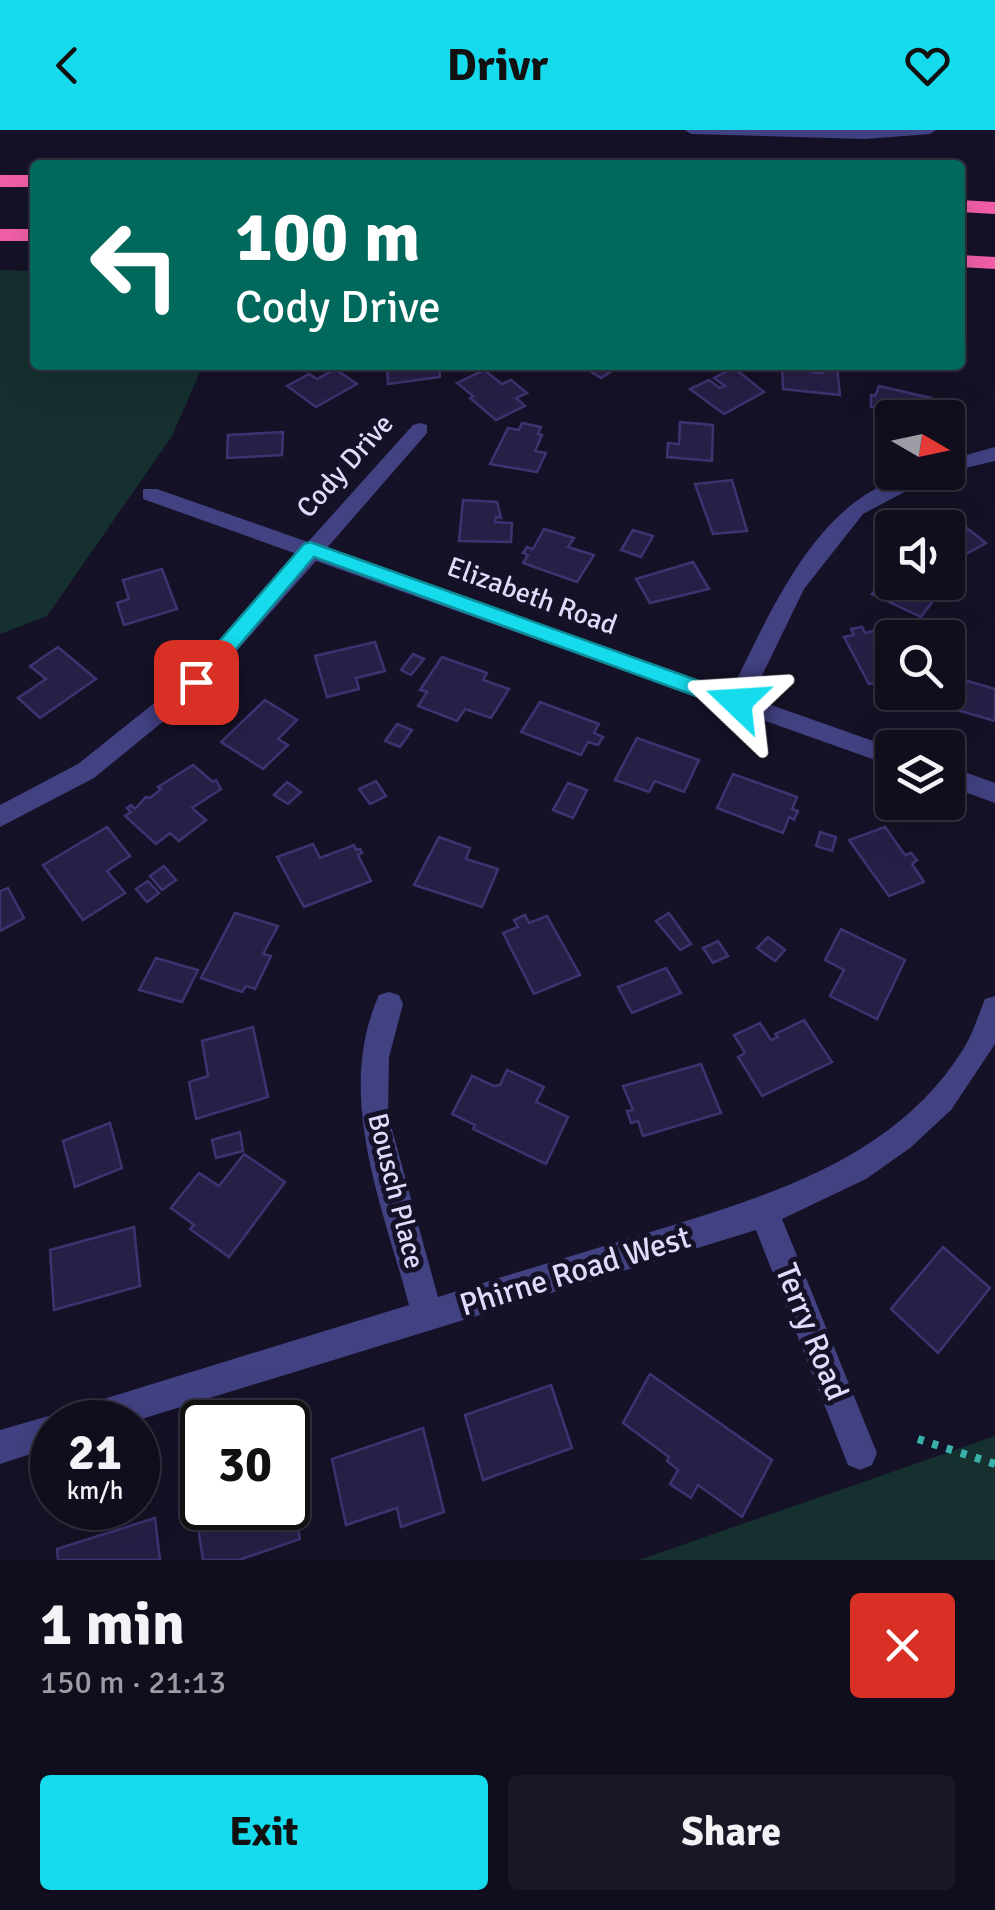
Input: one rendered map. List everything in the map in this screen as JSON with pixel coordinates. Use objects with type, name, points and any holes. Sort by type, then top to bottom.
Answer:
[{"type":"highway","points":[[0,180],[30,181]]},
{"type":"highway","points":[[965,206],[995,208]]},
{"type":"highway","points":[[0,235],[30,235]]},
{"type":"highway","points":[[965,261],[995,263]]},
{"type":"street","name":"Cody Drive","points":[[0,816],[86,771],[196,682],[310,548],[420,429]]},
{"type":"street","points":[[965,462],[995,454]]},
{"type":"street","points":[[737,702],[795,585],[856,509],[895,490]]},
{"type":"street","name":"Elizabeth Road","points":[[150,494],[875,751]]},
{"type":"street","points":[[965,782],[995,793]]},
{"type":"street","name":"Bousch Place","points":[[389,1004],[375,1058],[374,1115],[428,1317]]},
{"type":"street","name":"Phirne Road West","points":[[154,1400],[764,1212],[856,1169],[905,1132],[948,1093],[975,1055],[995,1008]]},
{"type":"street","name":"Terry Road","points":[[764,1212],[860,1453]]},
{"type":"street","points":[[0,1447],[30,1438]]},
{"type":"lane","points":[[692,130],[865,135],[930,130]]},
{"type":"path","points":[[918,1439],[995,1464]]},
{"type":"green space","points":[[0,270],[30,271],[30,370],[201,370],[172,436],[47,616],[0,634]]},
{"type":"green space","points":[[995,1436],[995,1560],[639,1560]]},
{"type":"building","points":[[336,370],[357,384],[316,407],[287,386],[309,374],[317,379]]},
{"type":"building","points":[[387,370],[439,370],[440,377],[388,384]]},
{"type":"building","points":[[484,370],[502,384],[511,380],[527,393],[516,398],[525,406],[496,420],[470,398],[473,396],[457,383]]},
{"type":"building","points":[[588,370],[613,370],[601,378]]},
{"type":"building","points":[[736,370],[764,392],[724,414],[690,389],[709,380],[720,388],[725,386],[714,378]]},
{"type":"building","points":[[782,370],[837,370],[840,395],[783,389]]},
{"type":"building","points":[[879,386],[931,398],[875,400],[875,408],[871,407],[871,395],[875,396]]},
{"type":"building","points":[[680,422],[713,425],[712,461],[667,457],[668,443],[679,444]]},
{"type":"building","points":[[522,423],[541,427],[535,451],[546,453],[537,472],[490,464],[508,428],[519,430]]},
{"type":"building","points":[[283,432],[282,455],[227,458],[228,435]]},
{"type":"building","points":[[732,480],[747,531],[713,534],[695,484]]},
{"type":"building","points":[[463,500],[497,502],[501,518],[496,517],[495,522],[512,523],[511,542],[459,541]]},
{"type":"building","points":[[965,526],[986,543],[965,555]]},
{"type":"building","points":[[544,529],[574,538],[568,547],[594,555],[577,582],[523,563],[528,555],[523,553],[527,547],[533,549]]},
{"type":"building","points":[[633,530],[653,536],[641,557],[621,550]]},
{"type":"building","points":[[693,562],[709,589],[650,603],[636,579]]},
{"type":"building","points":[[162,569],[177,609],[124,625],[117,603],[129,599],[123,580]]},
{"type":"building","points":[[885,600],[934,600],[921,617]]},
{"type":"building","points":[[862,627],[865,633],[875,630],[875,685],[869,684],[844,637],[854,635],[851,629]]},
{"type":"building","points":[[375,642],[385,671],[356,678],[359,689],[327,697],[315,656]]},
{"type":"building","points":[[58,647],[96,679],[40,718],[18,698],[46,679],[30,666]]},
{"type":"building","points":[[413,654],[424,659],[411,675],[401,670]]},
{"type":"building","points":[[442,657],[487,673],[483,680],[509,689],[491,718],[465,709],[457,721],[418,706],[427,692],[420,690]]},
{"type":"building","points":[[965,680],[995,689],[995,721],[956,710],[965,710]]},
{"type":"building","points":[[265,700],[297,720],[278,739],[288,745],[263,769],[221,742]]},
{"type":"building","points":[[540,702],[599,724],[594,733],[603,737],[598,745],[588,742],[581,755],[521,732]]},
{"type":"building","points":[[397,724],[412,730],[400,747],[385,741]]},
{"type":"building","points":[[637,738],[699,760],[684,792],[655,781],[649,792],[615,780]]},
{"type":"building","points":[[193,765],[213,782],[216,780],[221,789],[192,808],[206,820],[179,841],[170,833],[156,844],[125,816],[131,812],[127,808],[131,805],[135,809],[161,789],[158,787]]},
{"type":"building","points":[[733,774],[797,797],[792,809],[798,811],[794,820],[789,817],[783,833],[717,808]]},
{"type":"building","points":[[376,781],[386,796],[370,804],[359,789]]},
{"type":"building","points":[[287,782],[301,792],[288,804],[274,795]]},
{"type":"building","points":[[568,783],[587,790],[573,818],[553,810]]},
{"type":"building","points":[[107,827],[130,856],[107,871],[125,893],[83,920],[43,865]]},
{"type":"building","points":[[885,827],[905,855],[911,853],[917,860],[912,864],[924,882],[889,896],[849,840]]},
{"type":"building","points":[[820,832],[836,837],[832,851],[816,846]]},
{"type":"building","points":[[439,837],[470,848],[466,859],[498,869],[482,907],[414,885]]},
{"type":"building","points":[[313,844],[320,858],[354,845],[362,853],[358,855],[371,881],[304,907],[277,857]]},
{"type":"building","points":[[164,866],[176,880],[162,890],[150,876]]},
{"type":"building","points":[[148,881],[159,893],[147,902],[136,889]]},
{"type":"building","points":[[8,888],[24,918],[0,931],[0,891]]},
{"type":"building","points":[[235,913],[278,926],[263,954],[271,956],[255,989],[246,986],[242,992],[201,978]]},
{"type":"building","points":[[669,913],[691,944],[680,950],[656,921]]},
{"type":"building","points":[[525,915],[529,923],[547,916],[580,975],[534,994],[503,933],[518,927],[514,920]]},
{"type":"building","points":[[841,929],[905,960],[877,1019],[830,996],[844,970],[825,960]]},
{"type":"building","points":[[768,937],[785,950],[775,961],[757,948]]},
{"type":"building","points":[[718,941],[728,956],[713,963],[703,948]]},
{"type":"building","points":[[156,958],[198,970],[182,1002],[139,990]]},
{"type":"building","points":[[666,968],[681,993],[632,1013],[618,987]]},
{"type":"building","points":[[804,1020],[832,1062],[762,1096],[738,1057],[745,1053],[734,1035],[760,1023],[771,1040],[778,1037],[775,1034]]},
{"type":"building","points":[[253,1027],[268,1097],[196,1119],[189,1082],[208,1076],[202,1041]]},
{"type":"building","points":[[701,1064],[721,1113],[643,1136],[638,1121],[631,1123],[627,1111],[633,1110],[623,1086]]},
{"type":"building","points":[[507,1070],[544,1087],[536,1102],[568,1117],[546,1164],[473,1129],[475,1125],[452,1114],[472,1076],[500,1085]]},
{"type":"building","points":[[110,1123],[122,1168],[75,1187],[63,1141]]},
{"type":"building","points":[[240,1132],[243,1151],[216,1158],[212,1140]]},
{"type":"building","points":[[244,1154],[285,1182],[229,1257],[190,1229],[194,1225],[171,1208],[199,1173],[219,1186]]},
{"type":"building","points":[[134,1227],[140,1286],[54,1310],[50,1250]]},
{"type":"building","points":[[943,1247],[990,1288],[938,1353],[891,1309]]},
{"type":"building","points":[[650,1374],[772,1460],[742,1517],[698,1485],[691,1498],[670,1484],[678,1470],[667,1461],[669,1457],[623,1423]]},
{"type":"building","points":[[551,1385],[572,1448],[483,1480],[465,1415]]},
{"type":"building","points":[[423,1428],[444,1512],[401,1527],[397,1508],[346,1525],[332,1459]]},
{"type":"building","points":[[117,1530],[156,1530],[160,1560],[58,1560],[57,1549]]},
{"type":"building","points":[[198,1530],[298,1530],[300,1539],[239,1560],[203,1560]]},
{"type":"route","points":[[196,682],[310,548],[737,702]]}]
